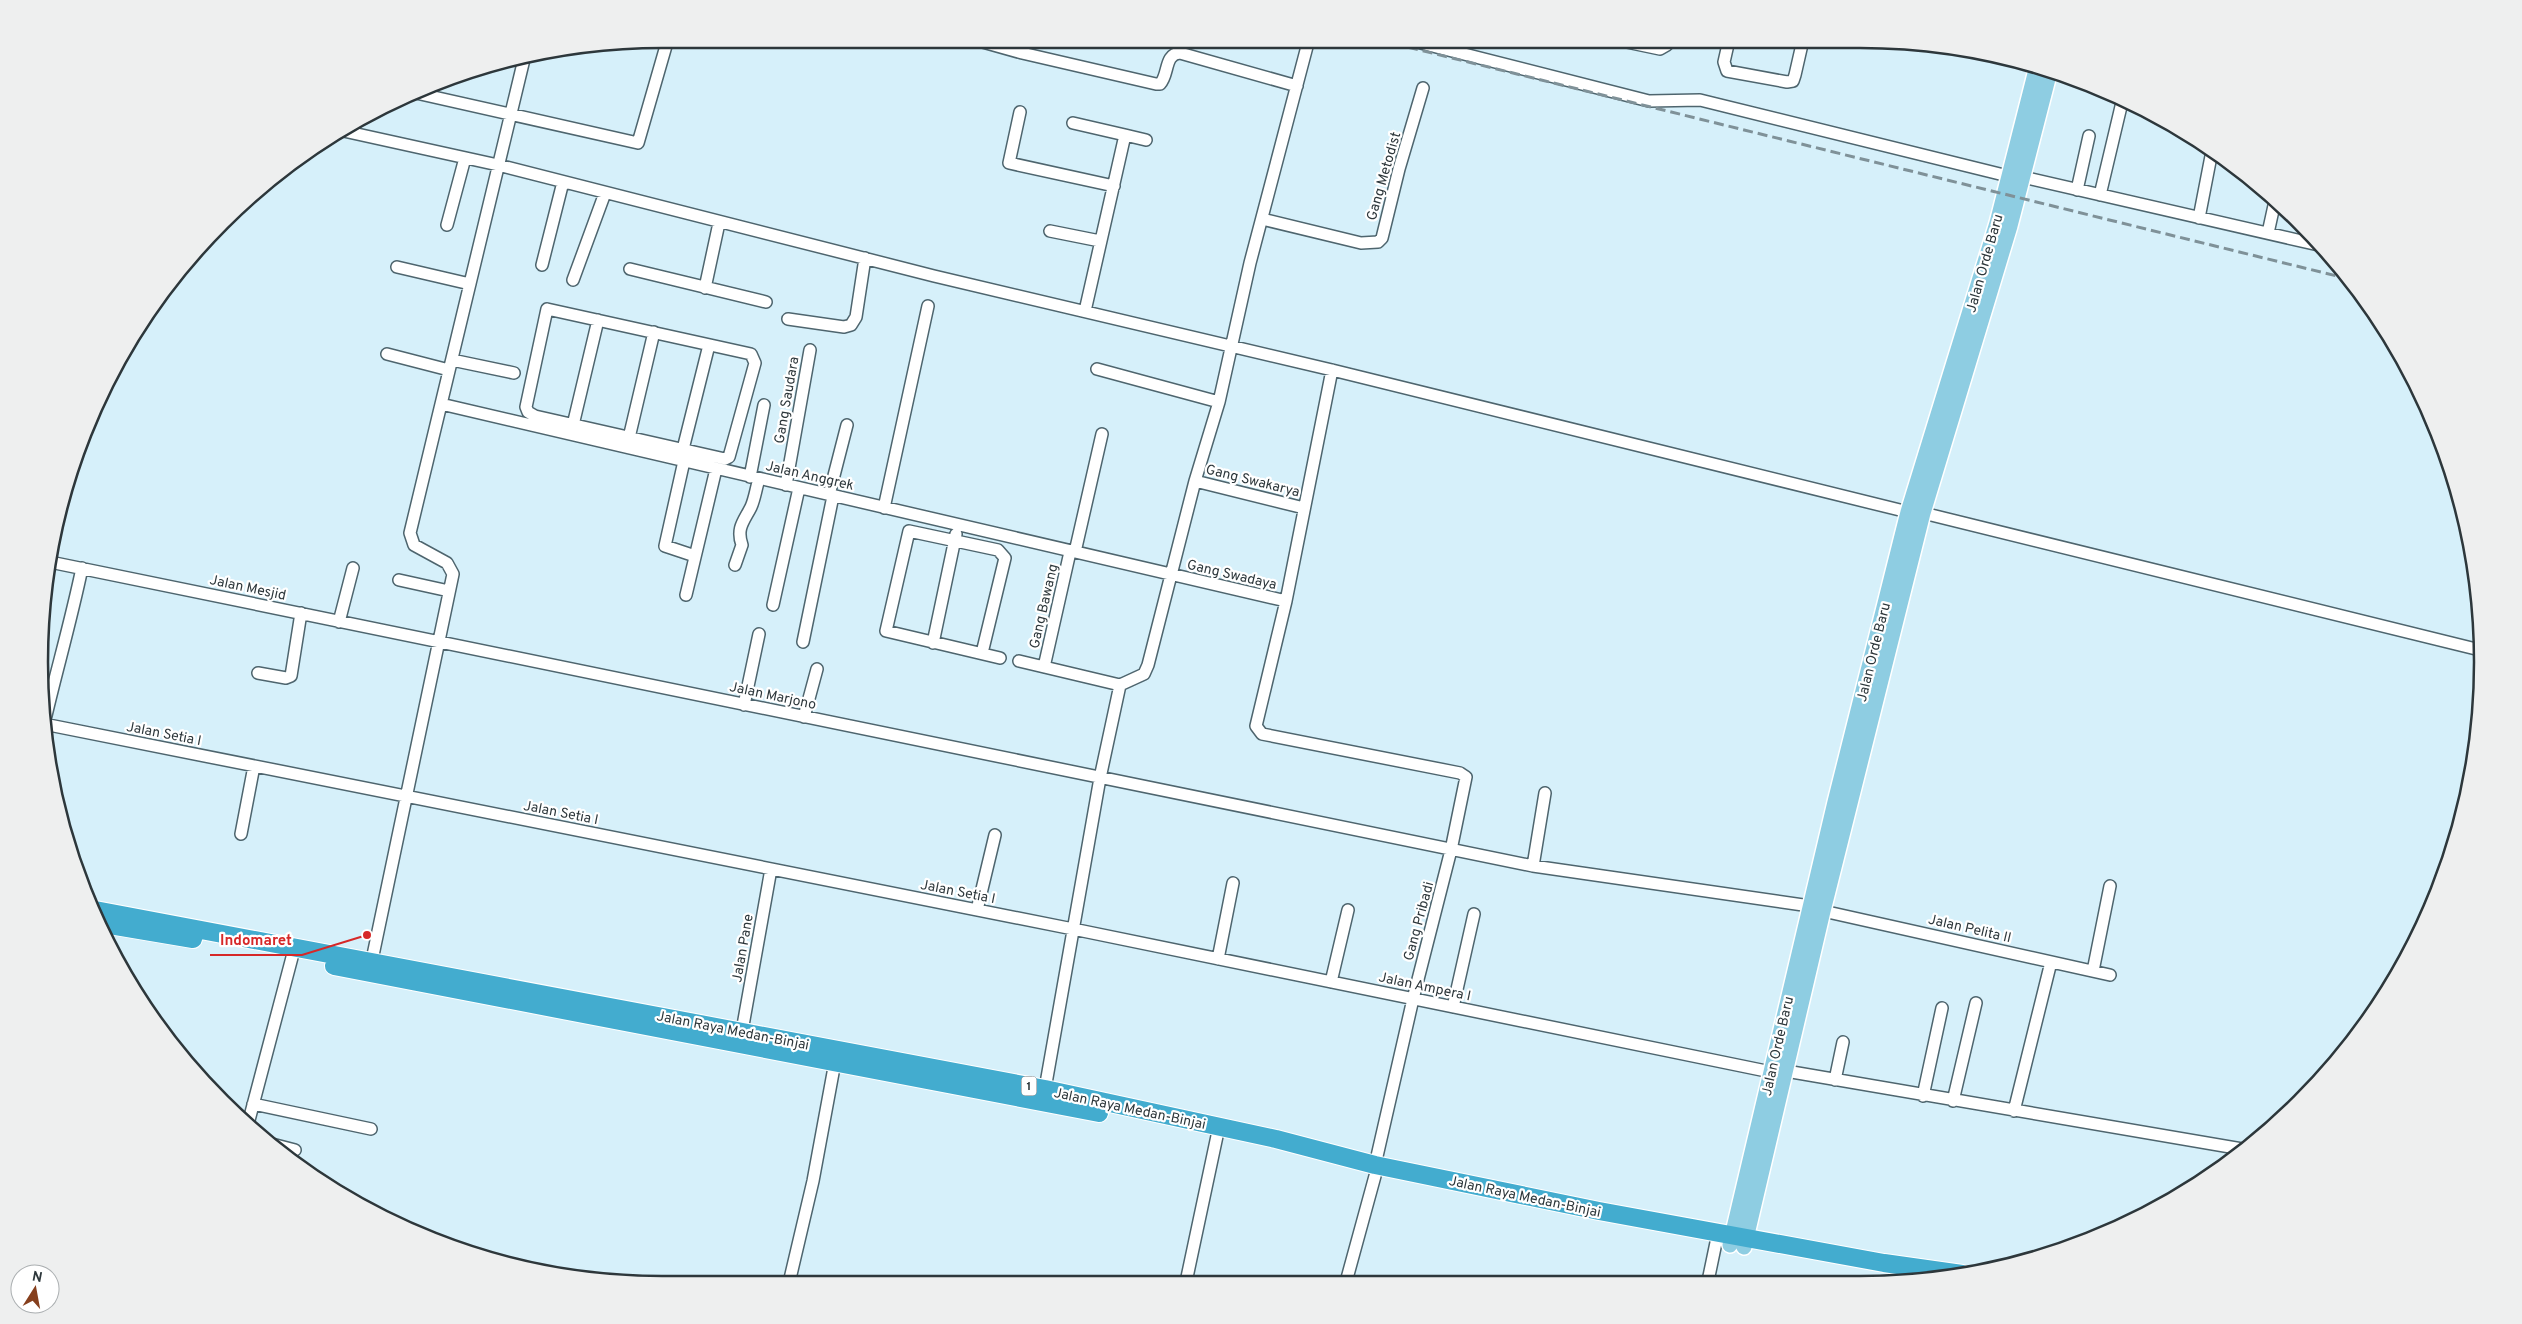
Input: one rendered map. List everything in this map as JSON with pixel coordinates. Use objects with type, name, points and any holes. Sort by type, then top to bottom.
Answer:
[{"type":"highway","name":"Jalan Raya Medan-Binjai","points":[[101,911],[835,1062],[904,1069],[1045,1089],[1276,1139],[1375,1171]]},
{"type":"highway","name":"Jalan Raya Medan-Binjai","points":[[106,923],[294,952],[372,960],[742,1031],[904,1069],[1375,1171],[1731,1240],[1897,1275]]},
{"type":"highway","name":"Jalan Raya Medan-Binjai","points":[[1731,1240],[1940,1271]]},
{"type":"main road","name":"Jalan Orde Baru","points":[[2016,177],[2036,73]]},
{"type":"main road","name":"Jalan Orde Baru","points":[[1731,1240],[1778,1072],[1842,804],[1916,512],[2016,177],[2048,77]]},
{"type":"street","points":[[425,95],[638,143],[665,48]]},
{"type":"street","points":[[1004,48],[1156,84],[1160,84],[1163,81],[1169,58],[1175,53],[1180,52],[1297,86]]},
{"type":"street","points":[[1019,661],[1120,685],[1144,674],[1218,402],[1262,219],[1307,48]]},
{"type":"street","points":[[1440,48],[1649,101],[1700,100],[2016,177],[2309,243]]},
{"type":"street","points":[[1727,48],[1724,62],[1727,71],[1787,82],[1793,80],[1796,75],[1801,48]]},
{"type":"street","points":[[372,960],[408,797],[453,574],[451,567],[447,563],[414,545],[410,533],[523,63]]},
{"type":"street","name":"Gang Metodist","points":[[1262,219],[1361,243],[1378,242],[1382,238],[1399,170],[1423,88]]},
{"type":"street","points":[[2100,195],[2121,106]]},
{"type":"street","points":[[1020,112],[1009,163],[1114,186]]},
{"type":"street","points":[[1073,123],[1146,140]]},
{"type":"street","points":[[351,133],[498,165],[719,223],[1332,370],[2474,648]]},
{"type":"street","points":[[1085,311],[1125,135]]},
{"type":"street","points":[[2077,190],[2089,136]]},
{"type":"street","points":[[447,225],[465,158]]},
{"type":"street","points":[[2199,218],[2211,158]]},
{"type":"street","points":[[542,266],[563,182]]},
{"type":"street","points":[[574,280],[605,193]]},
{"type":"street","points":[[2268,234],[2274,208]]},
{"type":"street","points":[[705,288],[719,223]]},
{"type":"street","points":[[1050,231],[1100,241]]},
{"type":"street","points":[[788,320],[844,327],[851,325],[856,317],[865,258]]},
{"type":"street","points":[[396,268],[470,284]]},
{"type":"street","points":[[630,269],[766,302]]},
{"type":"street","points":[[884,508],[928,306]]},
{"type":"street","points":[[549,308],[598,320],[709,344],[750,354],[754,358],[729,457],[725,459],[683,449],[628,443],[573,425],[535,416],[528,412],[526,407],[546,311],[549,308]]},
{"type":"street","points":[[573,425],[598,320]]},
{"type":"street","points":[[628,443],[654,332]]},
{"type":"street","points":[[683,449],[709,344]]},
{"type":"street","name":"Gang Saudara","points":[[786,485],[810,350]]},
{"type":"street","points":[[387,354],[514,374]]},
{"type":"street","points":[[1096,369],[1218,402]]},
{"type":"street","points":[[1286,601],[1332,370]]},
{"type":"street","name":"Jalan Anggrek","points":[[441,404],[628,443],[716,469],[1172,576]]},
{"type":"street","points":[[734,565],[742,544],[739,537],[744,516],[751,507],[764,405]]},
{"type":"street","points":[[803,642],[831,496],[847,426]]},
{"type":"street","name":"Gang Bawang","points":[[1044,667],[1102,434]]},
{"type":"street","points":[[684,461],[665,546],[695,556]]},
{"type":"street","points":[[686,594],[716,469]]},
{"type":"street","name":"Gang Swakarya","points":[[1195,481],[1304,508]]},
{"type":"street","points":[[773,604],[799,488]]},
{"type":"street","points":[[933,642],[959,526]]},
{"type":"street","points":[[982,653],[1005,558],[998,550],[909,531],[886,631],[1000,658]]},
{"type":"street","name":"Jalan Mesjid","points":[[56,563],[440,642]]},
{"type":"street","points":[[49,701],[61,646],[71,620],[82,568]]},
{"type":"street","points":[[340,622],[353,568]]},
{"type":"street","name":"Gang Swadaya","points":[[1172,576],[1286,601]]},
{"type":"street","points":[[399,580],[449,591]]},
{"type":"street","name":"Gang Pribadi","points":[[1286,601],[1256,726],[1257,730],[1262,734],[1460,773],[1466,777],[1451,850],[1413,999],[1375,1171],[1348,1276]]},
{"type":"street","points":[[258,673],[286,678],[290,676],[301,613]]},
{"type":"street","points":[[744,705],[759,634]]},
{"type":"street","name":"Jalan Marjono","points":[[440,642],[1451,850]]},
{"type":"street","points":[[804,717],[817,669]]},
{"type":"street","points":[[1045,1089],[1100,778],[1120,685]]},
{"type":"street","name":"Jalan Setia I","points":[[51,725],[1072,930]]},
{"type":"street","points":[[241,834],[254,766]]},
{"type":"street","points":[[1533,866],[1546,793]]},
{"type":"street","points":[[977,910],[995,835]]},
{"type":"street","name":"Jalan Pelita II","points":[[1451,850],[1533,866],[1817,908],[2110,975]]},
{"type":"street","name":"Jalan Pane","points":[[742,1031],[772,869]]},
{"type":"street","points":[[1218,959],[1233,883]]},
{"type":"street","points":[[2093,971],[2110,886]]},
{"type":"street","points":[[1331,982],[1348,910]]},
{"type":"street","points":[[1453,1007],[1474,914]]},
{"type":"street","name":"Jalan Ampera I","points":[[1072,930],[1778,1072],[2236,1148]]},
{"type":"street","points":[[250,1117],[294,952]]},
{"type":"street","points":[[2014,1112],[2051,962]]},
{"type":"street","points":[[1953,1101],[1976,1003]]},
{"type":"street","points":[[1924,1096],[1942,1008]]},
{"type":"street","points":[[1835,1080],[1843,1042]]},
{"type":"street","points":[[791,1276],[813,1181],[835,1062]]},
{"type":"street","points":[[253,1104],[371,1129]]},
{"type":"street","points":[[1187,1276],[1217,1136]]},
{"type":"street","points":[[285,1147],[295,1150]]},
{"type":"street","points":[[1711,1276],[1731,1240]]},
{"type":"railway","points":[[1411,48],[2338,276]]},
{"type":"place","name":"Indomaret","points":[[367,935]]}]
